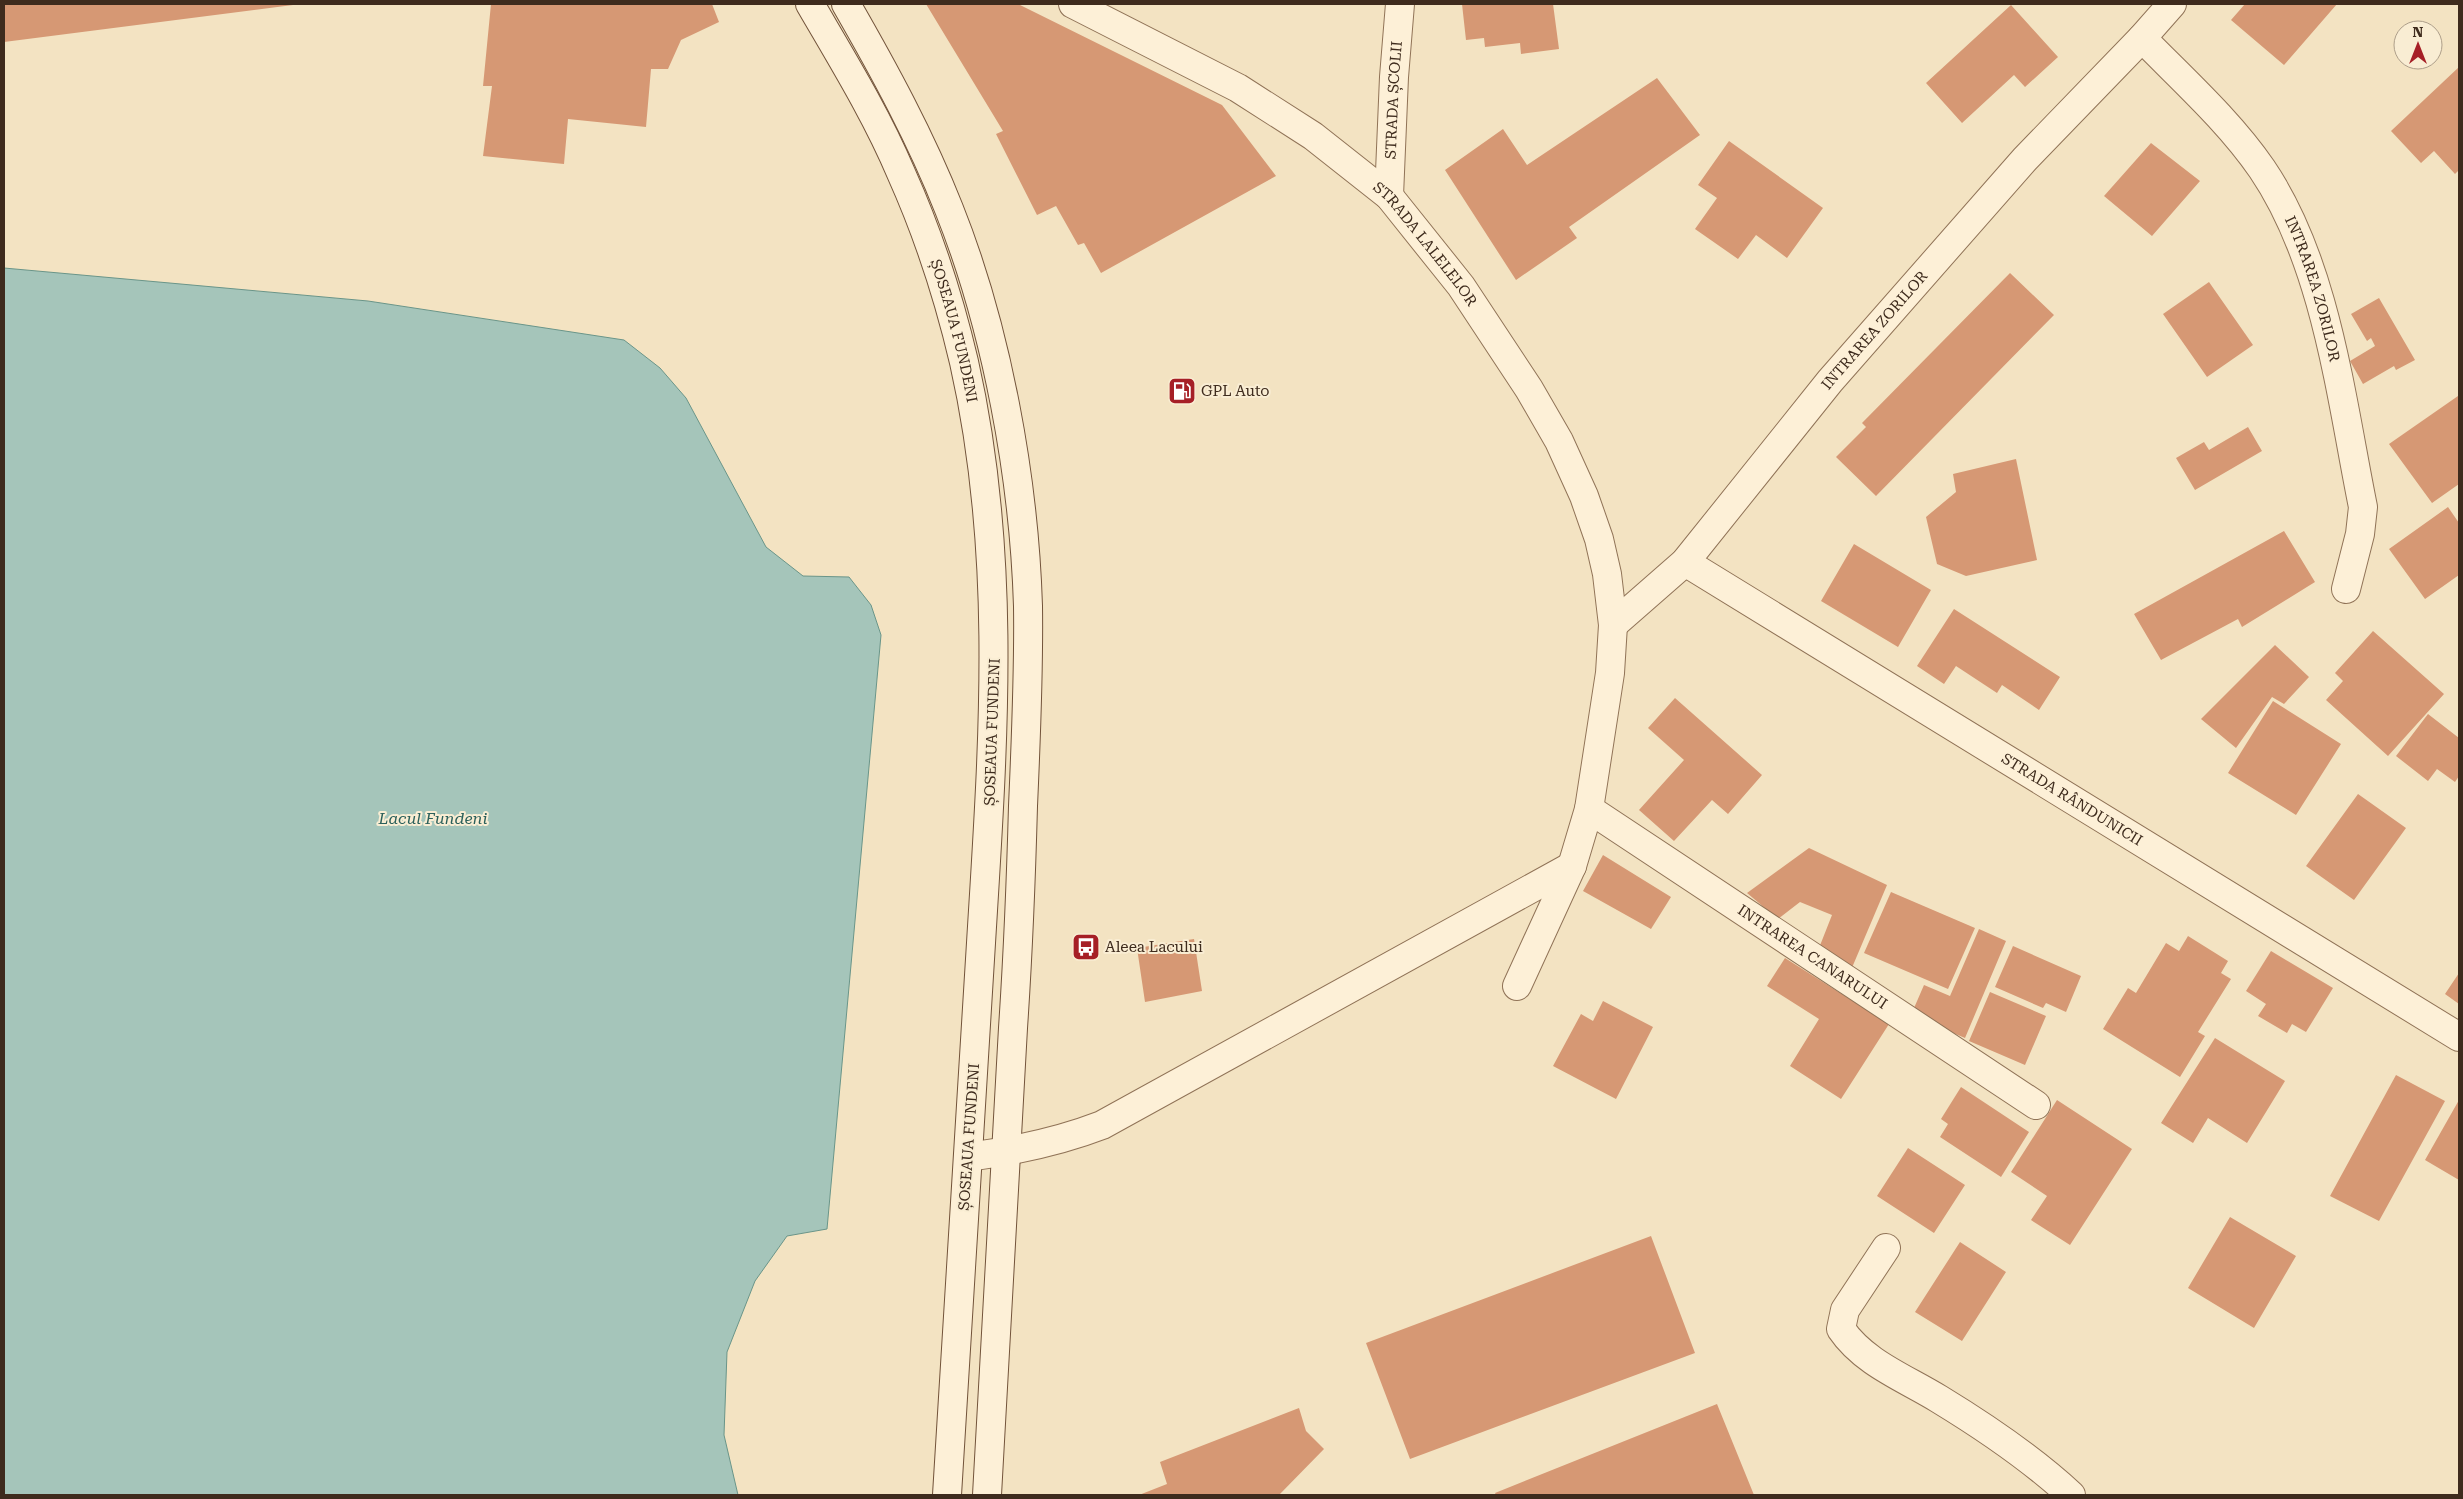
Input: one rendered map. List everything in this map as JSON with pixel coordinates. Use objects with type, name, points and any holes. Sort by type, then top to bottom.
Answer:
[{"type":"street","name":"ȘOSEAUA FUNDENI","points":[[810,4],[901,172],[942,283],[963,359],[980,446],[992,565],[994,681],[992,768],[947,1495]]},
{"type":"street","name":"ȘOSEAUA FUNDENI","points":[[846,4],[901,104],[950,211],[972,274],[992,351],[1015,467],[1028,602],[1027,718],[1018,942],[987,1495]]},
{"type":"street","name":"STRADA LALELELOR","points":[[1073,4],[1238,88],[1313,136],[1389,196],[1460,286],[1529,389],[1559,441],[1584,496],[1599,539],[1607,574],[1613,625],[1610,672],[1589,809],[1572,866],[1517,986]]},
{"type":"street","name":"STRADA ȘCOLII","points":[[1389,196],[1400,4]]},
{"type":"street","name":"INTRAREA ZORILOR","points":[[1613,625],[1685,562],[1830,381],[2025,159],[2142,38],[2172,4]]},
{"type":"street","name":"INTRAREA ZORILOR","points":[[2142,38],[2230,129],[2262,169],[2290,220],[2307,260],[2323,311],[2364,507],[2360,534],[2346,589]]},
{"type":"street","name":"STRADA RÂNDUNICII","points":[[1685,562],[2459,1037]]},
{"type":"street","name":"INTRAREA CANARULUI","points":[[1589,809],[2036,1105]]},
{"type":"street","points":[[968,1157],[1005,1152],[1066,1139],[1102,1125],[1572,866]]},
{"type":"street","points":[[1886,1248],[1845,1310],[1840,1329],[1851,1344],[1883,1367],[1939,1399],[1996,1437],[2071,1495]]},
{"type":"water","name":"Lacul Fundeni","points":[[4,268],[368,301],[624,340],[660,368],[686,398],[766,547],[803,576],[849,577],[871,605],[881,635],[827,1229],[787,1236],[755,1281],[727,1352],[724,1435],[738,1495],[4,1495]]},
{"type":"building","points":[[4,4],[293,4],[293,5],[4,42]]},
{"type":"building","points":[[491,4],[712,4],[719,22],[681,40],[668,69],[651,69],[646,127],[568,119],[564,164],[483,156],[492,86],[483,86]]},
{"type":"building","points":[[926,4],[1018,4],[1222,105],[1276,176],[1101,273],[1084,243],[1078,245],[1056,206],[1037,215],[996,134],[1003,131]]},
{"type":"building","points":[[1462,4],[1553,4],[1559,49],[1521,54],[1520,43],[1485,47],[1484,38],[1466,40]]},
{"type":"building","points":[[2245,4],[2337,4],[2284,65],[2231,20]]},
{"type":"building","points":[[2011,5],[2058,57],[2025,87],[2014,75],[1962,123],[1926,83]]},
{"type":"building","points":[[2459,67],[2459,170],[2455,174],[2434,151],[2421,163],[2391,131]]},
{"type":"building","points":[[1657,78],[1700,135],[1569,227],[1577,238],[1516,280],[1445,170],[1503,129],[1527,165]]},
{"type":"building","points":[[1729,141],[1823,208],[1787,258],[1756,235],[1738,259],[1695,229],[1717,198],[1698,185]]},
{"type":"building","points":[[2151,143],[2200,181],[2152,236],[2104,196]]},
{"type":"building","points":[[2010,273],[2054,315],[1876,496],[1836,457],[1866,427],[1862,423]]},
{"type":"building","points":[[2209,282],[2253,345],[2207,377],[2163,314]]},
{"type":"building","points":[[2379,298],[2415,360],[2396,370],[2394,366],[2363,384],[2350,361],[2375,346],[2371,338],[2367,341],[2351,314]]},
{"type":"building","points":[[2458,396],[2459,484],[2432,503],[2389,444]]},
{"type":"building","points":[[2248,427],[2262,451],[2195,490],[2176,458],[2204,442],[2209,450]]},
{"type":"building","points":[[2016,459],[2037,560],[1966,576],[1937,564],[1926,517],[1956,492],[1953,474]]},
{"type":"building","points":[[2448,507],[2459,523],[2459,575],[2425,599],[2389,549]]},
{"type":"building","points":[[2284,531],[2315,582],[2242,627],[2238,619],[2161,660],[2134,614]]},
{"type":"building","points":[[1854,544],[1931,590],[1898,647],[1821,601]]},
{"type":"building","points":[[1954,609],[2060,677],[2039,710],[2002,685],[1997,693],[1956,666],[1944,684],[1917,666]]},
{"type":"building","points":[[2373,631],[2444,694],[2388,756],[2326,700],[2343,681],[2335,673]]},
{"type":"building","points":[[2275,645],[2309,677],[2284,704],[2272,697],[2236,748],[2201,719]]},
{"type":"building","points":[[1675,698],[1762,775],[1728,814],[1712,800],[1674,841],[1639,810],[1684,760],[1648,728]]},
{"type":"building","points":[[2273,701],[2341,744],[2296,815],[2228,773]]},
{"type":"building","points":[[2428,714],[2459,738],[2459,776],[2455,782],[2437,769],[2428,781],[2396,756]]},
{"type":"building","points":[[2358,794],[2406,828],[2354,900],[2306,866]]},
{"type":"building","points":[[1809,848],[1887,885],[1851,970],[1819,948],[1832,915],[1800,902],[1778,919],[1747,893]]},
{"type":"building","points":[[1603,855],[1671,897],[1651,929],[1583,891]]},
{"type":"building","points":[[1891,892],[1975,928],[1948,989],[1864,953]]},
{"type":"building","points":[[1979,929],[2006,941],[1965,1038],[1911,1015],[1924,985],[1950,996]]},
{"type":"building","points":[[2188,936],[2228,961],[2221,973],[2231,979],[2198,1032],[2205,1036],[2180,1077],[2103,1029],[2128,988],[2136,993],[2166,943],[2179,951]]},
{"type":"building","points":[[1194,939],[1202,991],[1145,1002],[1137,948]]},
{"type":"building","points":[[2013,946],[2081,976],[2066,1012],[2046,1003],[2043,1008],[1995,987]]},
{"type":"building","points":[[2271,951],[2333,988],[2306,1032],[2292,1024],[2287,1033],[2258,1016],[2266,1004],[2246,991]]},
{"type":"building","points":[[1785,958],[1889,1024],[1841,1099],[1790,1066],[1819,1019],[1767,986]]},
{"type":"building","points":[[2459,973],[2459,1004],[2445,994]]},
{"type":"building","points":[[1990,992],[2046,1016],[2025,1065],[1969,1041]]},
{"type":"building","points":[[1603,1001],[1653,1027],[1616,1099],[1553,1066],[1581,1014],[1593,1021]]},
{"type":"building","points":[[2215,1038],[2285,1081],[2247,1143],[2208,1118],[2193,1143],[2161,1123]]},
{"type":"building","points":[[2396,1075],[2445,1101],[2379,1221],[2330,1196]]},
{"type":"building","points":[[1961,1087],[2029,1132],[2001,1177],[1940,1137],[1948,1124],[1941,1119]]},
{"type":"building","points":[[2057,1100],[2132,1149],[2070,1245],[2031,1220],[2047,1196],[2011,1172]]},
{"type":"building","points":[[2459,1100],[2459,1180],[2425,1160]]},
{"type":"building","points":[[1908,1148],[1965,1185],[1934,1233],[1877,1196]]},
{"type":"building","points":[[2230,1217],[2296,1256],[2254,1328],[2188,1288]]},
{"type":"building","points":[[1651,1236],[1695,1353],[1410,1459],[1366,1343]]},
{"type":"building","points":[[1960,1242],[2006,1272],[1962,1341],[1915,1312]]},
{"type":"building","points":[[1717,1404],[1754,1495],[1496,1495],[1495,1493]]},
{"type":"building","points":[[1299,1408],[1306,1431],[1324,1449],[1279,1495],[1139,1495],[1167,1484],[1160,1462]]},
{"type":"place","name":"GPL Auto","points":[[1182,391]]},
{"type":"place","name":"Aleea Lacului","points":[[1086,947]]}]
